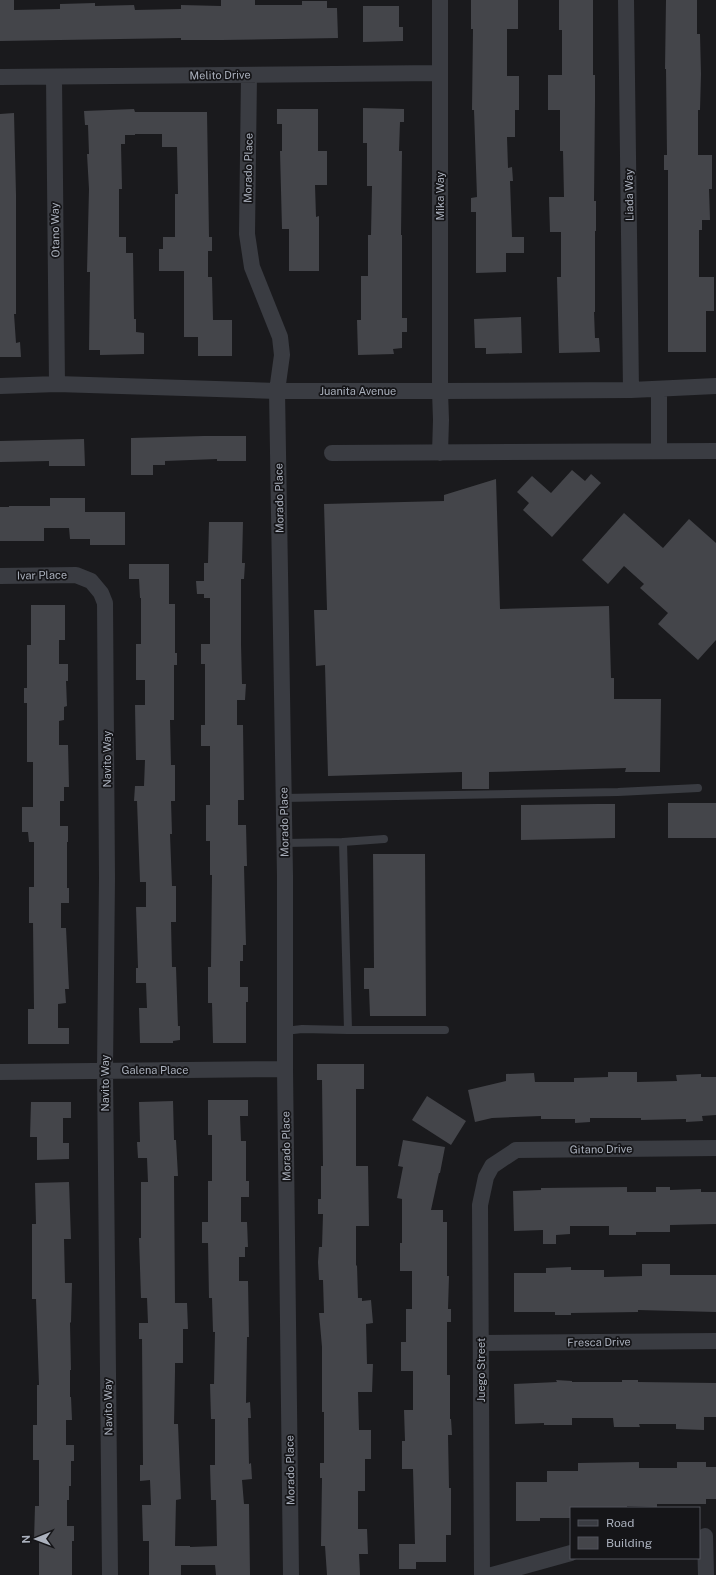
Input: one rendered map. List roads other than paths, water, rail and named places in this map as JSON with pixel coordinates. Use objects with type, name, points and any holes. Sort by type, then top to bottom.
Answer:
[{"type":"street","name":"Mika Way","points":[[440,0],[440,452]]},
{"type":"street","name":"Liada Way","points":[[626,0],[631,390]]},
{"type":"street","name":"Melito Drive","points":[[0,77],[440,74]]},
{"type":"street","name":"Morado Place","points":[[250,75],[247,234],[252,267],[280,337],[282,354],[277,391],[284,798],[285,1069],[291,1575]]},
{"type":"street","name":"Otano Way","points":[[54,77],[57,384]]},
{"type":"street","name":"Juanita Avenue","points":[[0,386],[57,384],[277,391],[631,390],[716,386]]},
{"type":"street","points":[[659,388],[659,451]]},
{"type":"street","points":[[332,453],[716,451]]},
{"type":"street","name":"Ivar Place","points":[[0,576],[76,575],[91,581],[101,593]]},
{"type":"street","name":"Navito Way","points":[[101,593],[105,603],[106,618],[107,886],[105,1070],[110,1575]]},
{"type":"street","name":"Galena Place","points":[[0,1072],[285,1069]]},
{"type":"street","name":"Gitano Drive","points":[[492,1166],[516,1150],[716,1148]]},
{"type":"street","name":"Juego Street","points":[[482,1575],[480,1205],[486,1177],[492,1166]]},
{"type":"street","name":"Fresca Drive","points":[[481,1343],[716,1341]]},
{"type":"street","points":[[706,1575],[707,1536]]},
{"type":"street","points":[[492,1575],[570,1553]]},
{"type":"lane","points":[[284,798],[611,792],[698,788]]},
{"type":"lane","points":[[284,843],[343,842],[384,839]]},
{"type":"lane","points":[[343,842],[348,1030]]},
{"type":"lane","points":[[285,1031],[302,1029],[314,1031],[445,1030]]}]
